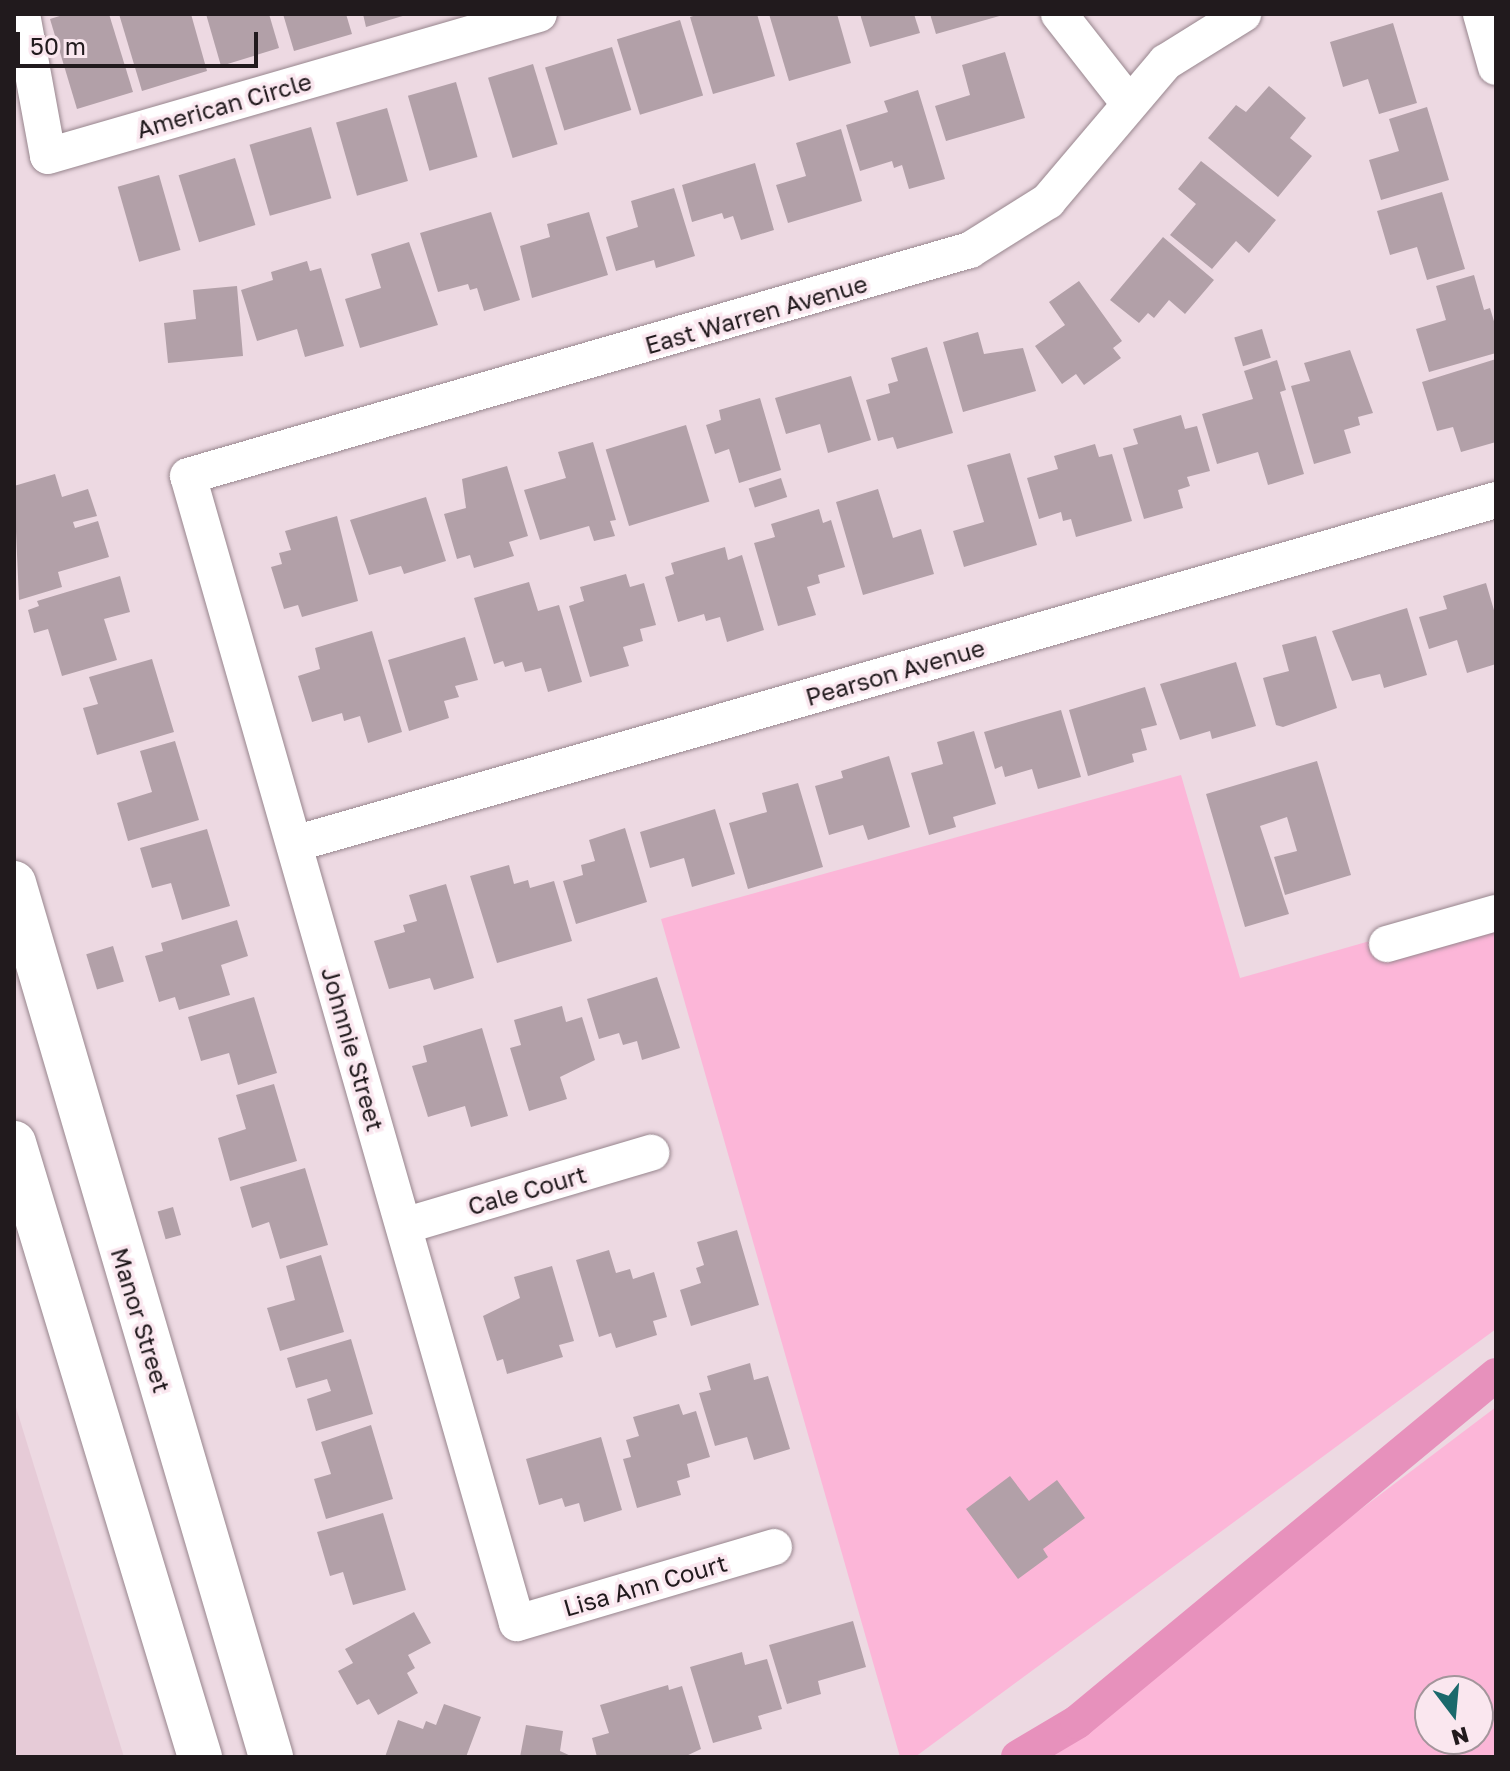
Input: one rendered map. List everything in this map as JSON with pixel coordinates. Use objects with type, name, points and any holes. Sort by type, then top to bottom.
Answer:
[{"type":"main road","name":"Manor Street","points":[[14,883],[271,1757]]},
{"type":"main road","points":[[14,1143],[200,1757]]},
{"type":"street","name":"American Circle","points":[[22,14],[48,156],[539,14]]},
{"type":"street","points":[[1059,14],[1128,102]]},
{"type":"street","name":"East Warren Avenue","points":[[188,476],[970,250],[1048,201],[1081,169],[1128,102],[1166,62],[1243,14]]},
{"type":"street","points":[[1481,14],[1496,67]]},
{"type":"street","name":"Johnnie Street","points":[[188,476],[517,1623]]},
{"type":"street","name":"Pearson Avenue","points":[[294,844],[1496,500]]},
{"type":"street","points":[[1387,944],[1496,913]]},
{"type":"street","name":"Cale Court","points":[[404,1226],[651,1153]]},
{"type":"street","name":"Lisa Ann Court","points":[[517,1623],[774,1547]]},
{"type":"shaded area","points":[[1181,775],[1240,978],[1496,905],[1496,1329],[915,1757],[900,1757],[661,919]]},
{"type":"shaded area","points":[[14,1401],[124,1757],[14,1757]]},
{"type":"shaded area","points":[[1496,1407],[1496,1757],[1033,1757]]},
{"type":"building","points":[[66,14],[109,14],[133,92],[77,109],[50,19]]},
{"type":"building","points":[[119,14],[191,14],[207,71],[142,91]]},
{"type":"building","points":[[206,14],[269,14],[279,48],[221,66]]},
{"type":"building","points":[[283,14],[346,14],[352,34],[294,51]]},
{"type":"building","points":[[363,14],[406,14],[406,15],[366,27]]},
{"type":"building","points":[[700,14],[757,14],[775,76],[713,94],[690,17]]},
{"type":"building","points":[[769,14],[837,14],[851,63],[789,81]]},
{"type":"building","points":[[860,14],[914,14],[920,33],[870,47]]},
{"type":"building","points":[[930,14],[1003,14],[1003,15],[936,34]]},
{"type":"building","points":[[680,20],[703,96],[640,115],[617,39]]},
{"type":"building","points":[[1393,23],[1417,103],[1379,114],[1368,79],[1343,87],[1330,42]]},
{"type":"building","points":[[612,47],[631,110],[564,131],[545,67]]},
{"type":"building","points":[[1005,52],[1025,118],[946,141],[935,106],[970,95],[962,65]]},
{"type":"building","points":[[533,64],[558,144],[513,158],[488,78]]},
{"type":"building","points":[[456,82],[477,157],[429,171],[408,96]]},
{"type":"building","points":[[1269,86],[1306,118],[1290,138],[1312,156],[1278,197],[1208,138],[1236,105],[1246,112]]},
{"type":"building","points":[[918,90],[945,179],[909,189],[902,165],[894,168],[892,161],[860,171],[846,125],[888,112],[884,101]]},
{"type":"building","points":[[1427,107],[1449,180],[1381,200],[1369,160],[1399,151],[1389,119]]},
{"type":"building","points":[[387,108],[408,181],[357,196],[336,123]]},
{"type":"building","points":[[311,127],[331,198],[270,216],[249,145]]},
{"type":"building","points":[[841,129],[862,201],[788,223],[776,185],[806,176],[796,143]]},
{"type":"building","points":[[235,158],[255,225],[199,242],[179,175]]},
{"type":"building","points":[[1201,161],[1276,220],[1249,253],[1236,241],[1212,269],[1170,235],[1196,204],[1178,189]]},
{"type":"building","points":[[755,163],[774,230],[741,240],[733,216],[724,219],[722,213],[692,222],[682,185]]},
{"type":"building","points":[[159,175],[180,250],[139,262],[118,187]]},
{"type":"building","points":[[674,188],[695,256],[656,268],[654,260],[616,271],[606,237],[638,227],[631,201]]},
{"type":"building","points":[[1442,192],[1465,269],[1427,280],[1417,247],[1390,255],[1377,211]]},
{"type":"building","points":[[491,212],[520,300],[484,311],[477,288],[470,290],[468,284],[438,292],[420,233]]},
{"type":"building","points":[[589,212],[608,275],[532,298],[520,246],[550,237],[547,224]]},
{"type":"building","points":[[1163,237],[1214,280],[1185,314],[1169,300],[1154,318],[1148,313],[1139,323],[1110,300]]},
{"type":"building","points":[[409,242],[438,325],[360,348],[345,299],[381,288],[371,254]]},
{"type":"building","points":[[307,261],[310,271],[321,268],[344,346],[305,357],[297,329],[257,341],[241,290],[273,280],[271,272]]},
{"type":"building","points":[[1474,275],[1484,310],[1490,308],[1496,328],[1496,353],[1429,372],[1416,329],[1446,320],[1436,286]]},
{"type":"building","points":[[1079,281],[1122,341],[1113,348],[1121,358],[1084,385],[1076,374],[1062,384],[1035,346],[1065,325],[1049,302]]},
{"type":"building","points":[[237,286],[243,356],[168,363],[164,323],[196,319],[193,290]]},
{"type":"building","points":[[1262,329],[1271,358],[1243,366],[1234,337]]},
{"type":"building","points":[[978,332],[984,354],[1023,348],[1036,391],[963,412],[943,342]]},
{"type":"building","points":[[927,347],[953,433],[897,449],[893,437],[878,441],[866,400],[890,393],[888,384],[898,381],[891,358]]},
{"type":"building","points":[[1350,350],[1373,413],[1358,417],[1360,425],[1344,430],[1351,453],[1314,464],[1291,386],[1310,381],[1304,363]]},
{"type":"building","points":[[1496,359],[1496,442],[1461,452],[1453,427],[1437,431],[1422,382]]},
{"type":"building","points":[[1277,360],[1286,390],[1280,392],[1304,474],[1268,485],[1258,452],[1217,464],[1202,414],[1253,399],[1244,371]]},
{"type":"building","points":[[851,376],[871,440],[828,453],[820,424],[786,434],[775,398]]},
{"type":"building","points":[[760,398],[781,470],[739,483],[729,449],[715,454],[706,425],[721,420],[719,410]]},
{"type":"building","points":[[1181,415],[1185,429],[1197,426],[1210,471],[1187,477],[1190,486],[1178,490],[1183,508],[1144,519],[1123,448],[1138,444],[1133,429]]},
{"type":"building","points":[[686,425],[709,502],[629,526],[606,450]]},
{"type":"building","points":[[593,442],[616,520],[610,521],[615,536],[594,541],[589,526],[540,540],[524,490],[566,478],[558,452]]},
{"type":"building","points":[[1095,444],[1099,457],[1112,454],[1132,521],[1076,537],[1071,519],[1063,521],[1061,512],[1039,519],[1027,478],[1058,469],[1054,456]]},
{"type":"building","points":[[1010,453],[1037,545],[964,567],[953,531],[984,522],[967,465]]},
{"type":"building","points":[[507,466],[528,536],[509,542],[514,556],[474,568],[470,555],[457,559],[444,514],[466,508],[462,479]]},
{"type":"building","points":[[55,474],[62,497],[88,489],[97,516],[73,522],[75,528],[98,521],[109,557],[58,572],[62,587],[19,600],[14,486]]},
{"type":"building","points":[[781,478],[787,497],[755,508],[749,489]]},
{"type":"building","points":[[878,489],[893,538],[921,529],[934,574],[863,595],[836,502]]},
{"type":"building","points":[[426,497],[446,561],[404,574],[401,566],[369,575],[350,520]]},
{"type":"building","points":[[819,509],[823,523],[831,520],[845,567],[818,575],[820,583],[807,587],[816,615],[778,626],[754,543],[775,537],[771,524]]},
{"type":"building","points":[[337,516],[358,601],[302,617],[298,605],[284,609],[271,567],[282,564],[279,553],[291,550],[285,531]]},
{"type":"building","points":[[725,547],[728,560],[742,555],[764,630],[727,642],[720,617],[706,621],[704,614],[678,622],[665,577],[674,574],[671,563]]},
{"type":"building","points":[[626,574],[630,587],[644,583],[656,625],[640,629],[643,641],[623,647],[629,666],[590,677],[569,606],[584,601],[580,587]]},
{"type":"building","points":[[120,576],[130,612],[104,619],[117,660],[62,676],[48,629],[34,633],[28,610],[39,606],[37,601]]},
{"type":"building","points":[[529,582],[538,611],[559,605],[582,682],[548,692],[541,668],[525,672],[522,662],[505,667],[503,661],[494,664],[474,598]]},
{"type":"building","points":[[1486,583],[1496,617],[1496,664],[1467,673],[1457,640],[1429,649],[1419,617],[1447,609],[1443,596]]},
{"type":"building","points":[[1407,608],[1427,675],[1384,688],[1380,674],[1352,681],[1332,631]]},
{"type":"building","points":[[372,631],[402,732],[368,743],[360,716],[344,721],[342,713],[312,722],[298,676],[320,669],[315,648]]},
{"type":"building","points":[[1316,636],[1337,708],[1283,727],[1276,725],[1263,678],[1289,671],[1282,645]]},
{"type":"building","points":[[465,637],[478,680],[455,686],[459,697],[444,701],[449,718],[409,731],[388,660]]},
{"type":"building","points":[[152,659],[174,732],[97,755],[83,708],[98,704],[89,677]]},
{"type":"building","points":[[1236,662],[1256,726],[1212,739],[1210,731],[1180,740],[1160,684]]},
{"type":"building","points":[[1145,687],[1157,725],[1141,729],[1147,750],[1132,754],[1134,762],[1088,776],[1069,710]]},
{"type":"building","points":[[1061,710],[1081,777],[1038,789],[1032,769],[1005,777],[1002,766],[995,769],[984,732]]},
{"type":"building","points":[[974,731],[996,804],[953,817],[956,827],[929,835],[911,773],[943,764],[937,742]]},
{"type":"building","points":[[175,741],[199,820],[128,841],[117,803],[152,792],[140,751]]},
{"type":"building","points":[[889,756],[910,827],[868,840],[863,825],[829,835],[815,786],[843,778],[841,771]]},
{"type":"building","points":[[1317,761],[1351,875],[1285,895],[1274,857],[1297,851],[1287,817],[1260,826],[1289,914],[1245,927],[1206,794]]},
{"type":"building","points":[[798,783],[823,867],[748,889],[729,823],[767,812],[762,793]]},
{"type":"building","points":[[715,809],[735,874],[692,887],[684,858],[650,868],[640,832]]},
{"type":"building","points":[[625,828],[647,902],[576,924],[563,881],[583,875],[581,865],[595,861],[589,840]]},
{"type":"building","points":[[207,829],[230,906],[182,920],[171,883],[152,888],[140,848]]},
{"type":"building","points":[[509,865],[514,884],[528,880],[530,888],[554,881],[572,941],[497,963],[470,876]]},
{"type":"building","points":[[446,884],[474,978],[434,990],[430,978],[389,989],[374,941],[405,932],[403,925],[417,921],[409,895]]},
{"type":"building","points":[[237,920],[248,956],[221,965],[230,995],[179,1010],[175,997],[159,1002],[145,956],[163,951],[161,943]]},
{"type":"building","points":[[113,946],[124,981],[97,990],[86,954]]},
{"type":"building","points":[[657,977],[680,1048],[642,1060],[637,1041],[623,1045],[619,1033],[599,1039],[587,999]]},
{"type":"building","points":[[254,997],[277,1073],[238,1085],[229,1053],[201,1061],[188,1017]]},
{"type":"building","points":[[562,1006],[566,1022],[582,1017],[595,1060],[560,1077],[567,1099],[529,1111],[510,1048],[521,1045],[514,1020]]},
{"type":"building","points":[[482,1028],[508,1116],[471,1127],[465,1106],[428,1117],[412,1066],[427,1062],[423,1046]]},
{"type":"building","points":[[274,1084],[297,1161],[230,1181],[218,1138],[246,1129],[236,1095]]},
{"type":"building","points":[[305,1168],[328,1245],[280,1259],[269,1222],[252,1228],[240,1187]]},
{"type":"building","points":[[173,1207],[181,1235],[166,1239],[158,1211]]},
{"type":"building","points":[[737,1230],[759,1305],[691,1326],[680,1290],[701,1283],[696,1268],[704,1265],[697,1242]]},
{"type":"building","points":[[609,1250],[616,1273],[630,1269],[633,1279],[654,1272],[667,1317],[653,1321],[657,1335],[616,1348],[611,1333],[599,1337],[576,1260]]},
{"type":"building","points":[[321,1255],[344,1332],[280,1351],[267,1308],[295,1300],[286,1266]]},
{"type":"building","points":[[552,1266],[574,1341],[559,1345],[563,1357],[507,1374],[503,1359],[497,1361],[483,1316],[520,1298],[514,1277]]},
{"type":"building","points":[[351,1339],[373,1414],[316,1431],[307,1399],[331,1391],[327,1379],[296,1388],[287,1358]]},
{"type":"building","points":[[750,1363],[754,1380],[768,1376],[790,1449],[754,1460],[747,1437],[715,1446],[699,1393],[711,1390],[707,1376]]},
{"type":"building","points":[[679,1404],[683,1415],[696,1411],[710,1457],[687,1464],[690,1477],[677,1481],[681,1495],[637,1508],[623,1459],[631,1457],[626,1440],[639,1436],[633,1417]]},
{"type":"building","points":[[371,1425],[393,1499],[326,1519],[314,1479],[331,1474],[321,1442]]},
{"type":"building","points":[[601,1437],[622,1510],[584,1522],[579,1503],[565,1507],[562,1498],[539,1505],[526,1459]]},
{"type":"building","points":[[1010,1476],[1029,1501],[1057,1480],[1085,1518],[1043,1549],[1048,1557],[1018,1579],[966,1509]]},
{"type":"building","points":[[383,1513],[406,1590],[353,1605],[343,1572],[330,1576],[317,1532]]},
{"type":"building","points":[[414,1612],[431,1643],[408,1655],[415,1668],[407,1673],[418,1693],[378,1715],[369,1699],[357,1705],[338,1671],[353,1663],[345,1649]]},
{"type":"building","points":[[853,1621],[866,1667],[818,1681],[821,1694],[787,1704],[769,1645]]},
{"type":"building","points":[[742,1652],[745,1665],[767,1659],[782,1709],[758,1716],[762,1729],[713,1743],[690,1667]]},
{"type":"building","points":[[668,1685],[669,1690],[682,1686],[701,1749],[684,1757],[597,1757],[592,1738],[609,1733],[600,1705]]},
{"type":"building","points":[[444,1704],[481,1717],[466,1757],[385,1757],[398,1720],[423,1729],[426,1721],[436,1725]]},
{"type":"building","points":[[526,1725],[563,1731],[560,1751],[573,1757],[520,1757]]},
{"type":"waterway","points":[[1018,1757],[1077,1722],[1496,1375]]}]
